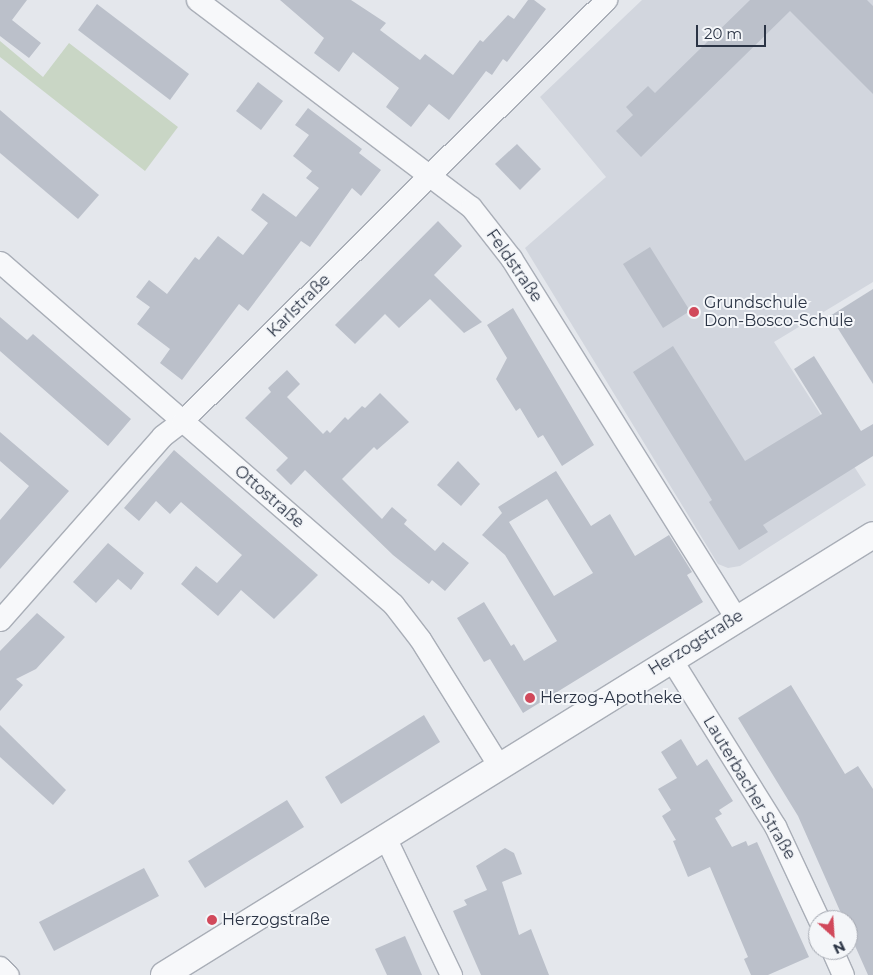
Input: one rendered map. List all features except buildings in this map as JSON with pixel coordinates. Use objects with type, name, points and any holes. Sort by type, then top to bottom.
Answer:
[{"type":"street","name":"Feldstraße","points":[[198,0],[471,207],[511,258],[736,618]]},
{"type":"street","name":"Karlstraße","points":[[2,613],[162,436],[182,421],[606,0]]},
{"type":"street","name":"Ottostraße","points":[[0,262],[393,604],[420,639],[499,766]]},
{"type":"street","name":"Herzogstraße","points":[[164,975],[736,618],[873,535]]},
{"type":"street","name":"Lauterbacher Straße","points":[[672,659],[776,826],[814,910]]},
{"type":"street","points":[[385,837],[451,975]]},
{"type":"street","points":[[836,960],[843,975]]},
{"type":"street","points":[[0,967],[8,975]]},
{"type":"shaded area","name":"Grundschule Don-Bosco-Schule","points":[[642,0],[873,0],[873,282],[774,342],[866,485],[740,566],[728,568],[718,564],[525,248],[606,177],[540,97]]},
{"type":"green space","points":[[0,41],[43,77],[69,43],[178,127],[145,171],[0,57]]},
{"type":"place","name":"Grundschule Don-Bosco-Schule","points":[[694,312]]},
{"type":"place","name":"Herzog-Apotheke","points":[[530,698]]},
{"type":"place","name":"Herzogstraße","points":[[212,920]]}]
